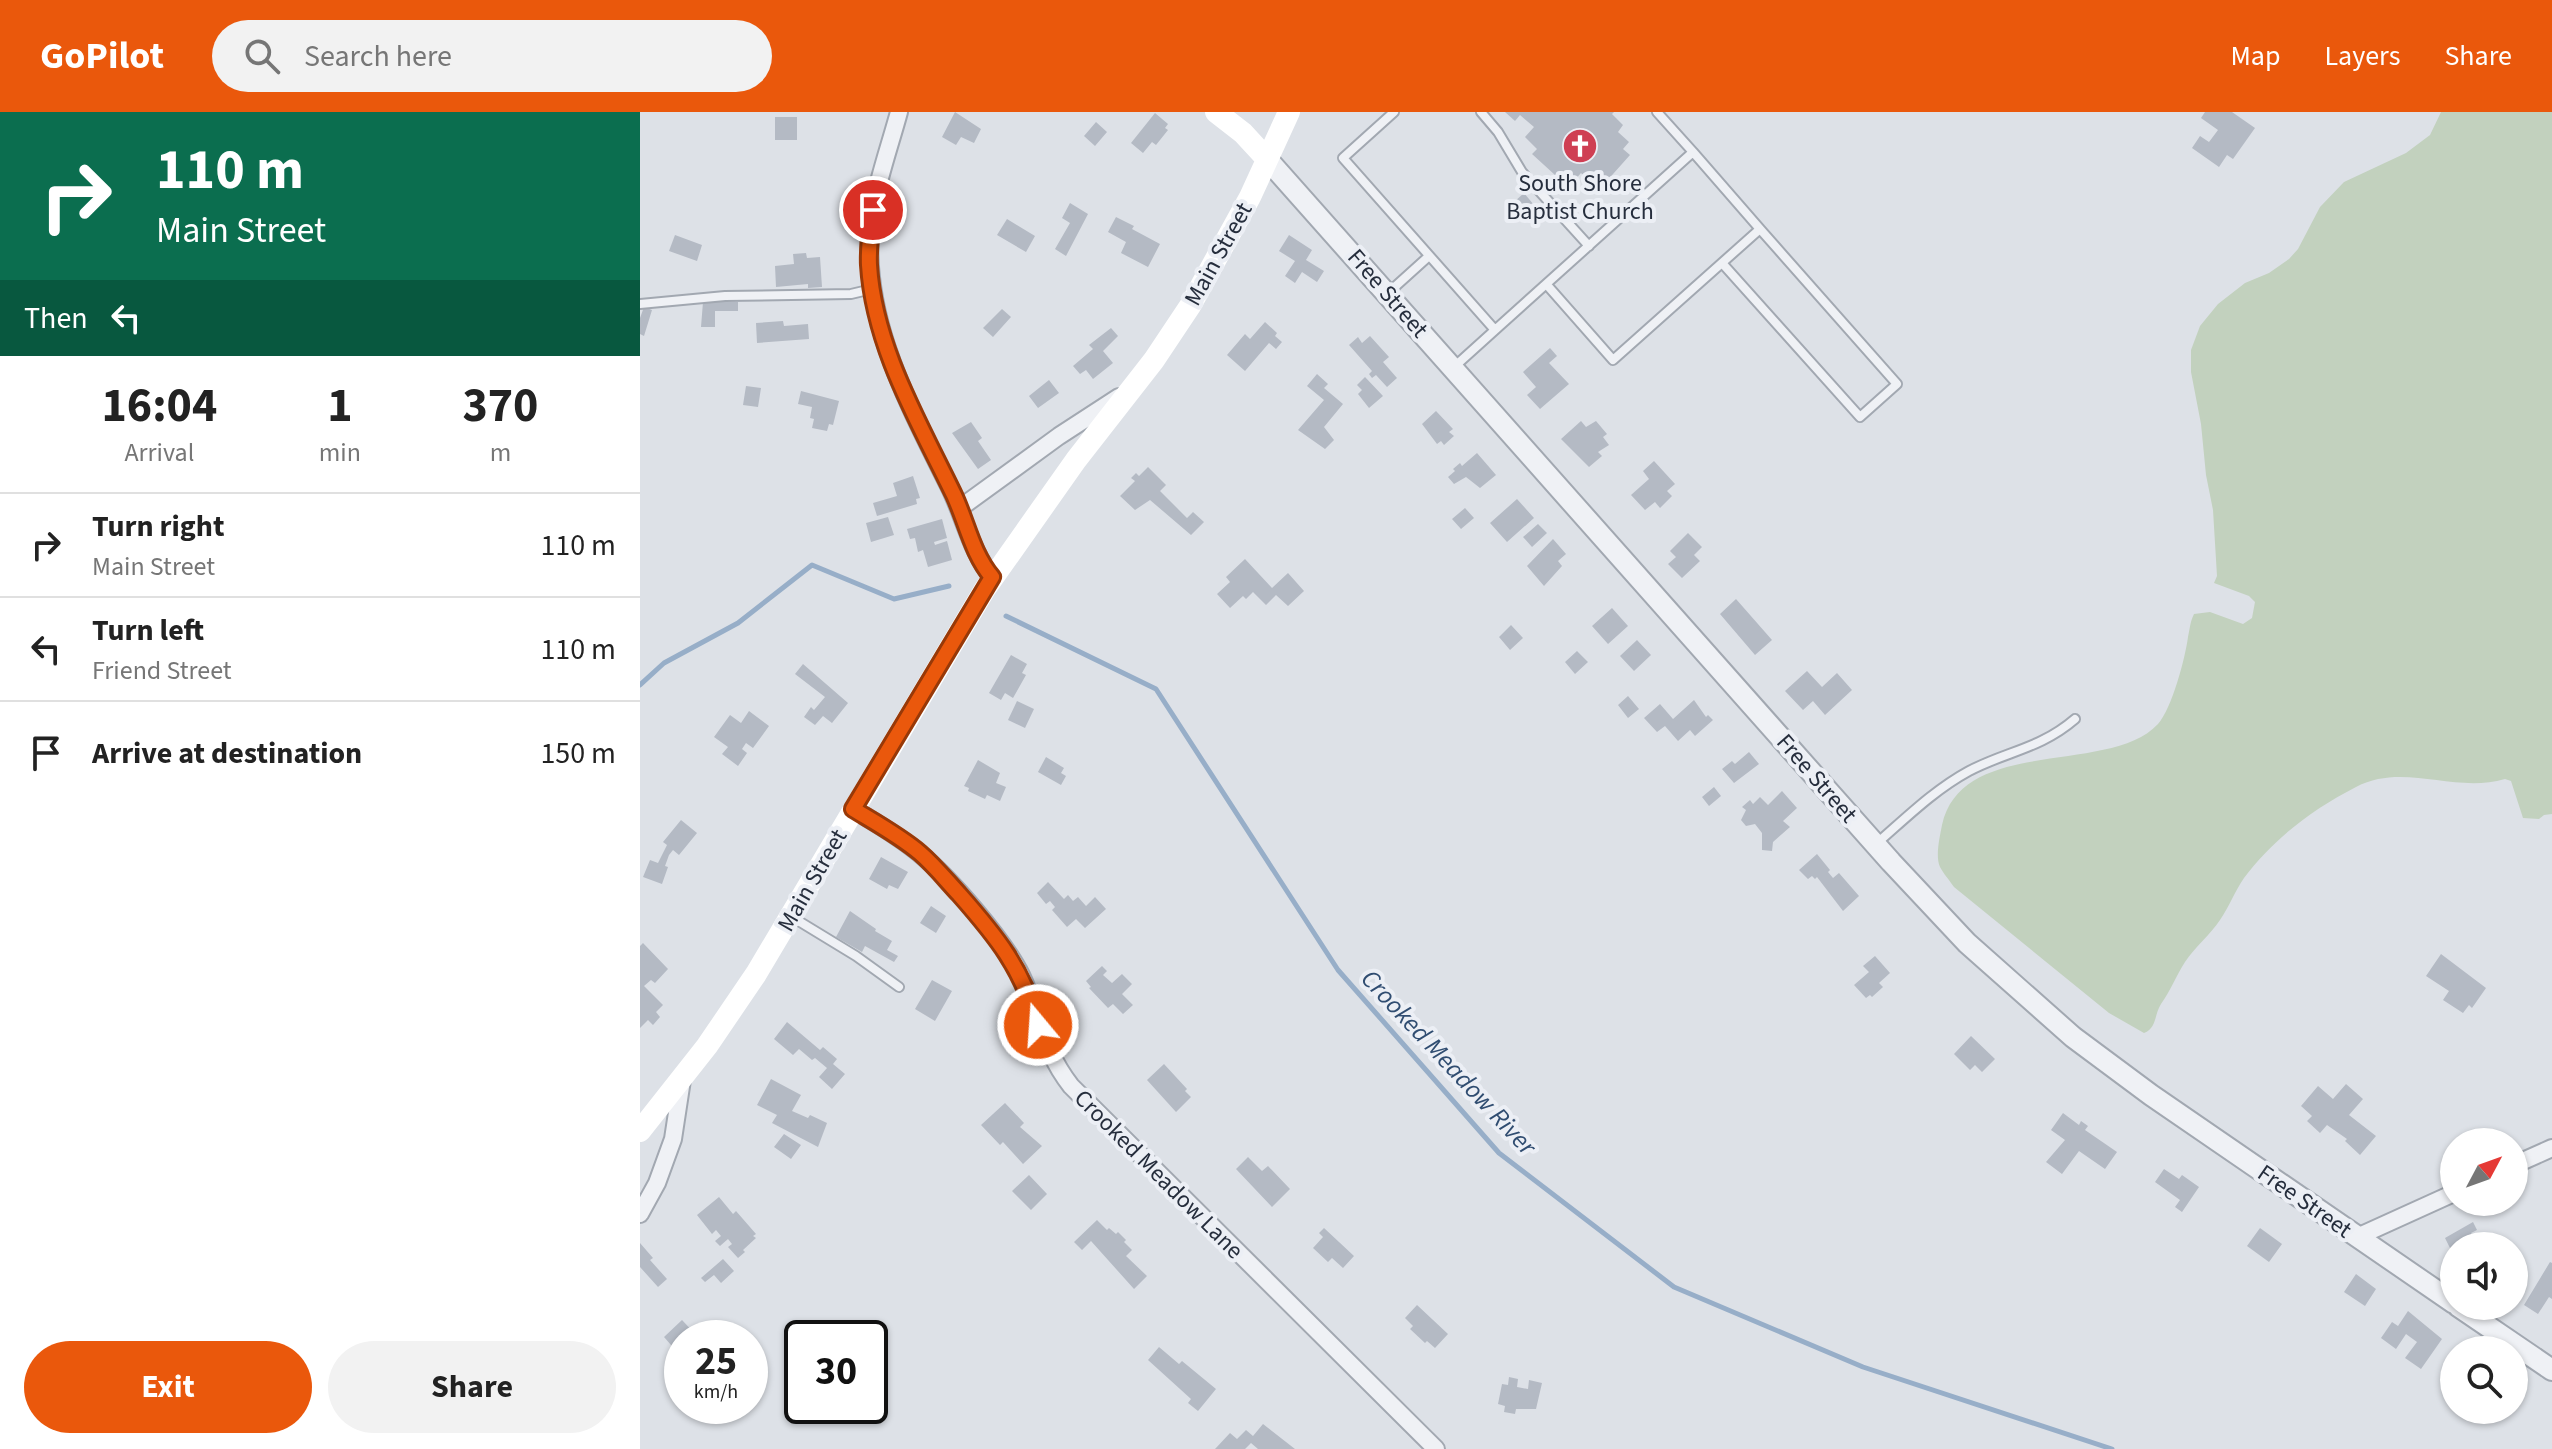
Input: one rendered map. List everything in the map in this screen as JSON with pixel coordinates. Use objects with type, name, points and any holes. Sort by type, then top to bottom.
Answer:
[{"type":"main road","points":[[1216,112],[1243,133],[1267,159]]},
{"type":"main road","name":"Main Street","points":[[640,1131],[731,1012],[791,917],[992,577],[1190,306],[1250,197],[1289,112]]},
{"type":"street","points":[[899,112],[873,210],[869,264],[879,326],[912,409],[960,508],[973,547],[992,577]]},
{"type":"street","name":"Free Street","points":[[1267,159],[1876,845],[1967,943],[2062,1028],[2151,1095],[2440,1293]]},
{"type":"street","name":"Main Street","points":[[960,508],[1059,436],[1132,389]]},
{"type":"street","points":[[1042,450],[1054,448],[1076,460]]},
{"type":"street","name":"Crooked Meadow Lane","points":[[853,809],[921,854],[992,932],[1019,971],[1045,1044],[1071,1086],[1436,1449]]},
{"type":"street","points":[[640,1214],[657,1183],[673,1139],[682,1079]]},
{"type":"street","points":[[2528,1159],[2552,1148]]},
{"type":"street","points":[[2357,1237],[2440,1199]]},
{"type":"street","name":"Free Street","points":[[2479,1320],[2552,1370]]},
{"type":"lane","points":[[1394,112],[1343,158],[1495,330]]},
{"type":"lane","points":[[1481,112],[1498,132],[1522,172],[1589,246]]},
{"type":"lane","points":[[1657,112],[1897,384],[1860,417],[1722,263]]},
{"type":"lane","points":[[1453,367],[1693,152]]},
{"type":"lane","points":[[1547,285],[1613,360],[1760,229]]},
{"type":"lane","points":[[1387,294],[1429,256]]},
{"type":"lane","points":[[640,304],[725,296],[851,294],[872,289]]},
{"type":"lane","points":[[1876,845],[1946,783],[1974,768],[2038,745],[2075,719]]},
{"type":"lane","points":[[791,917],[856,956],[899,987]]},
{"type":"green space","points":[[2441,112],[2552,112],[2552,814],[2539,819],[2523,818],[2511,781],[2505,779],[2467,783],[2392,777],[2356,787],[2295,826],[2255,864],[2220,920],[2185,962],[2153,1025],[2144,1033],[2109,1013],[1954,887],[1939,862],[1942,825],[1955,797],[1977,779],[2006,767],[2107,749],[2136,740],[2158,724],[2168,707],[2181,670],[2194,614],[2210,612],[2243,624],[2252,618],[2255,602],[2249,596],[2214,583],[2217,576],[2213,510],[2191,372],[2191,350],[2200,326],[2218,304],[2245,283],[2269,273],[2289,259],[2298,249],[2320,207],[2344,182],[2406,153],[2430,135]]},
{"type":"building","points":[[955,112],[981,129],[974,143],[961,137],[956,145],[942,137]]},
{"type":"building","name":"South Shore Baptist Church","points":[[1505,112],[1614,112],[1612,114],[1623,125],[1618,132],[1629,142],[1623,149],[1630,155],[1605,183],[1597,176],[1591,183],[1581,173],[1573,182],[1560,171],[1555,175],[1532,154],[1537,149],[1525,137],[1534,127],[1520,115],[1515,121]]},
{"type":"building","points":[[2205,112],[2232,112],[2255,128],[2233,159],[2227,155],[2219,167],[2192,148],[2200,136],[2209,142],[2218,130],[2201,118]]},
{"type":"building","points":[[1155,113],[1168,124],[1165,128],[1168,130],[1156,145],[1152,142],[1143,153],[1131,143]]},
{"type":"building","points":[[775,117],[797,117],[797,140],[775,140]]},
{"type":"building","points":[[1096,122],[1107,132],[1095,146],[1084,136]]},
{"type":"building","points":[[1524,193],[1534,205],[1523,213],[1514,202]]},
{"type":"building","points":[[1070,203],[1088,214],[1066,256],[1055,249],[1070,223],[1062,218]]},
{"type":"building","points":[[1116,217],[1160,244],[1148,267],[1121,253],[1126,242],[1108,232]]},
{"type":"building","points":[[1007,219],[1035,236],[1026,252],[997,235]]},
{"type":"building","points":[[675,235],[702,245],[697,261],[669,251]]},
{"type":"building","points":[[1289,235],[1312,250],[1306,260],[1324,271],[1317,282],[1302,272],[1295,283],[1285,276],[1295,261],[1279,251]]},
{"type":"building","points":[[806,253],[807,258],[820,257],[822,287],[808,288],[808,284],[776,287],[775,266],[794,264],[793,254]]},
{"type":"building","points":[[703,302],[738,302],[738,311],[715,311],[715,327],[701,327]]},
{"type":"building","points":[[644,307],[652,310],[644,336],[640,334],[640,318]]},
{"type":"building","points":[[1002,309],[1011,317],[993,337],[983,328]]},
{"type":"building","points":[[783,321],[784,326],[808,324],[809,339],[757,343],[756,323]]},
{"type":"building","points":[[1265,322],[1282,342],[1276,349],[1269,343],[1245,371],[1227,355],[1245,334],[1250,339]]},
{"type":"building","points":[[1111,328],[1118,336],[1103,351],[1113,363],[1093,379],[1086,370],[1080,374],[1073,366],[1093,349],[1089,345]]},
{"type":"building","points":[[1370,336],[1389,357],[1383,362],[1397,378],[1387,387],[1376,375],[1372,378],[1369,374],[1372,371],[1349,345],[1358,337],[1362,343]]},
{"type":"building","points":[[1550,348],[1557,356],[1549,363],[1569,384],[1540,409],[1527,395],[1536,387],[1523,372]]},
{"type":"building","points":[[1317,374],[1328,384],[1324,388],[1343,404],[1324,427],[1334,440],[1325,449],[1298,430],[1324,400],[1307,386]]},
{"type":"building","points":[[1365,377],[1383,396],[1369,408],[1358,394],[1362,390],[1357,385]]},
{"type":"building","points":[[1049,380],[1059,393],[1038,408],[1029,396]]},
{"type":"building","points":[[746,386],[761,388],[758,407],[743,405]]},
{"type":"building","points":[[801,391],[839,401],[833,425],[829,424],[827,431],[812,428],[812,407],[798,404]]},
{"type":"building","points":[[1436,411],[1453,429],[1449,432],[1454,436],[1444,445],[1441,441],[1437,444],[1422,424]]},
{"type":"building","points":[[1581,421],[1586,427],[1596,421],[1607,434],[1603,437],[1609,445],[1598,452],[1602,456],[1589,467],[1561,439]]},
{"type":"building","points":[[971,422],[982,438],[978,441],[991,460],[978,469],[952,433]]},
{"type":"building","points":[[1477,453],[1496,475],[1480,488],[1466,477],[1454,484],[1448,477],[1455,471],[1453,469],[1460,463],[1462,466]]},
{"type":"building","points":[[1654,461],[1675,484],[1667,491],[1672,496],[1660,508],[1655,502],[1645,510],[1631,495],[1649,479],[1643,471]]},
{"type":"building","points":[[1148,467],[1166,485],[1160,491],[1187,518],[1193,512],[1204,522],[1191,535],[1150,500],[1135,510],[1120,496],[1135,481],[1131,478],[1136,473],[1139,476]]},
{"type":"building","points":[[913,476],[920,498],[916,499],[917,504],[877,516],[873,503],[897,496],[893,483]]},
{"type":"building","points":[[1517,499],[1534,518],[1507,542],[1490,523]]},
{"type":"building","points":[[1465,508],[1474,518],[1461,529],[1452,519]]},
{"type":"building","points":[[888,517],[894,535],[871,542],[866,523]]},
{"type":"building","points":[[942,519],[947,538],[934,542],[935,545],[947,541],[952,560],[928,567],[923,550],[918,552],[915,538],[910,539],[907,529]]},
{"type":"building","points":[[1538,524],[1547,533],[1532,547],[1523,537]]},
{"type":"building","points":[[1688,533],[1702,547],[1694,555],[1700,561],[1682,578],[1668,564],[1676,557],[1670,551]]},
{"type":"building","points":[[1553,539],[1566,554],[1558,561],[1562,566],[1544,586],[1527,566]]},
{"type":"building","points":[[1245,559],[1272,588],[1288,573],[1304,591],[1288,606],[1276,595],[1266,605],[1253,592],[1246,599],[1243,596],[1230,608],[1217,594],[1230,582],[1226,577]]},
{"type":"building","points":[[1736,599],[1772,640],[1755,655],[1720,614]]},
{"type":"building","points":[[1612,608],[1628,626],[1608,644],[1592,626]]},
{"type":"building","points":[[1511,625],[1523,638],[1510,650],[1499,637]]},
{"type":"building","points":[[1637,640],[1651,655],[1634,671],[1620,656]]},
{"type":"building","points":[[1577,651],[1588,662],[1575,674],[1565,662]]},
{"type":"building","points":[[1011,655],[1027,664],[1022,673],[1026,675],[1013,698],[1005,693],[1001,700],[989,693]]},
{"type":"building","points":[[803,664],[848,703],[832,723],[823,716],[815,725],[804,717],[811,707],[814,710],[825,697],[795,674]]},
{"type":"building","points":[[1807,671],[1822,687],[1837,673],[1852,690],[1825,715],[1813,701],[1803,710],[1785,691]]},
{"type":"building","points":[[1628,696],[1639,709],[1628,718],[1618,705]]},
{"type":"building","points":[[1694,700],[1706,717],[1708,715],[1713,720],[1695,736],[1690,730],[1678,741],[1665,726],[1657,732],[1644,718],[1660,704],[1673,719]]},
{"type":"building","points":[[1017,701],[1034,709],[1025,728],[1008,720]]},
{"type":"building","points":[[749,711],[769,726],[753,748],[746,743],[742,749],[747,753],[738,766],[722,754],[728,747],[714,737],[730,715],[741,723]]},
{"type":"building","points":[[1749,752],[1759,764],[1734,783],[1722,769],[1732,761],[1735,764]]},
{"type":"building","points":[[1046,757],[1064,768],[1061,773],[1066,776],[1061,785],[1038,772]]},
{"type":"building","points":[[978,760],[1000,773],[996,783],[1006,787],[1000,801],[987,795],[985,799],[964,786]]},
{"type":"building","points":[[1714,787],[1721,796],[1709,806],[1702,797]]},
{"type":"building","points":[[1782,791],[1797,808],[1783,821],[1790,827],[1773,842],[1772,851],[1762,850],[1762,833],[1755,824],[1746,826],[1741,820],[1746,810],[1742,807],[1750,800],[1753,804],[1760,797],[1768,805]]},
{"type":"building","points":[[681,820],[697,833],[679,855],[673,850],[669,855],[662,884],[643,877],[650,860],[658,863],[667,845],[663,842]]},
{"type":"building","points":[[1817,854],[1833,878],[1839,873],[1859,896],[1843,911],[1817,877],[1808,879],[1799,870]]},
{"type":"building","points":[[881,857],[908,872],[898,889],[889,885],[887,889],[869,879]]},
{"type":"building","points":[[1048,882],[1064,899],[1068,895],[1073,901],[1078,897],[1086,906],[1095,897],[1106,909],[1085,928],[1076,919],[1067,927],[1052,910],[1055,907],[1050,901],[1046,904],[1037,893]]},
{"type":"building","points":[[931,906],[946,916],[936,933],[920,923]]},
{"type":"building","points":[[850,911],[892,941],[887,950],[898,956],[894,962],[865,946],[862,952],[836,937]]},
{"type":"building","points":[[643,943],[668,969],[655,983],[651,980],[644,986],[663,1005],[656,1012],[660,1017],[653,1025],[648,1020],[640,1028],[640,946]]},
{"type":"building","points":[[2441,954],[2486,988],[2472,1008],[2469,1005],[2463,1013],[2443,1000],[2449,991],[2426,976]]},
{"type":"building","points":[[1875,956],[1890,973],[1879,983],[1883,987],[1872,997],[1866,998],[1854,985],[1869,972],[1863,966]]},
{"type":"building","points":[[1102,966],[1107,971],[1103,975],[1112,983],[1122,974],[1132,984],[1122,994],[1133,1005],[1123,1014],[1113,1004],[1108,1008],[1089,988],[1086,981]]},
{"type":"building","points":[[932,980],[952,991],[935,1021],[915,1009]]},
{"type":"building","points":[[787,1022],[820,1050],[823,1047],[837,1059],[833,1064],[845,1074],[832,1089],[819,1077],[827,1068],[799,1049],[793,1055],[774,1039]]},
{"type":"building","points":[[1971,1036],[1995,1059],[1982,1072],[1975,1065],[1970,1070],[1954,1054]]},
{"type":"building","points":[[1164,1064],[1191,1097],[1176,1112],[1147,1080]]},
{"type":"building","points":[[771,1079],[801,1095],[792,1111],[827,1123],[818,1147],[772,1123],[777,1115],[757,1105]]},
{"type":"building","points":[[2346,1084],[2363,1099],[2349,1115],[2376,1136],[2360,1155],[2345,1141],[2347,1139],[2327,1125],[2320,1133],[2307,1121],[2312,1116],[2301,1106],[2318,1086],[2333,1099]]},
{"type":"building","points":[[1005,1103],[1024,1123],[1020,1127],[1042,1146],[1023,1164],[1003,1142],[1000,1145],[981,1125]]},
{"type":"building","points":[[2063,1113],[2079,1125],[2081,1121],[2088,1126],[2085,1130],[2117,1152],[2105,1169],[2079,1151],[2062,1174],[2046,1162],[2065,1140],[2051,1130]]},
{"type":"building","points":[[784,1134],[801,1145],[791,1159],[774,1147]]},
{"type":"building","points":[[1248,1157],[1262,1171],[1268,1166],[1290,1189],[1272,1207],[1236,1169]]},
{"type":"building","points":[[2164,1169],[2179,1179],[2182,1175],[2199,1187],[2182,1212],[2175,1207],[2180,1200],[2155,1182]]},
{"type":"building","points":[[1029,1175],[1047,1194],[1031,1210],[1012,1191]]},
{"type":"building","points":[[719,1197],[756,1234],[738,1258],[728,1247],[732,1244],[728,1239],[720,1246],[715,1241],[721,1236],[716,1230],[712,1234],[697,1215]]},
{"type":"building","points":[[1097,1220],[1107,1230],[1118,1232],[1126,1240],[1124,1242],[1132,1250],[1126,1256],[1147,1276],[1134,1289],[1091,1241],[1082,1250],[1074,1242]]},
{"type":"building","points":[[2473,1222],[2477,1230],[2473,1232],[2456,1232]]},
{"type":"building","points":[[1324,1228],[1354,1256],[1343,1268],[1332,1258],[1328,1262],[1313,1248],[1323,1237],[1319,1233]]},
{"type":"building","points":[[2260,1228],[2282,1244],[2269,1262],[2247,1246]]},
{"type":"building","points":[[640,1243],[667,1279],[658,1287],[640,1267]]},
{"type":"building","points":[[723,1259],[734,1271],[721,1283],[714,1275],[705,1282],[701,1278]]},
{"type":"building","points":[[2552,1263],[2552,1299],[2549,1297],[2538,1314],[2528,1308],[2528,1298]]},
{"type":"building","points":[[2356,1274],[2376,1289],[2365,1306],[2344,1292]]},
{"type":"building","points":[[1417,1305],[1448,1334],[1435,1348],[1410,1329],[1413,1326],[1405,1318]]},
{"type":"building","points":[[2408,1311],[2440,1337],[2421,1369],[2405,1358],[2417,1342],[2406,1334],[2396,1349],[2381,1338],[2392,1322],[2398,1326]]},
{"type":"building","points":[[1159,1347],[1216,1389],[1198,1411],[1188,1403],[1191,1399],[1148,1360]]},
{"type":"building","points":[[1509,1377],[1518,1379],[1517,1387],[1528,1389],[1529,1380],[1542,1383],[1536,1409],[1516,1409],[1515,1414],[1504,1412],[1505,1406],[1498,1404],[1502,1384],[1508,1385]]},
{"type":"building","points":[[1263,1424],[1295,1449],[1258,1449],[1251,1443],[1245,1449],[1215,1449],[1230,1433],[1237,1439],[1246,1430],[1253,1436]]},
{"type":"waterway","name":"Crooked Meadow River","points":[[640,685],[664,663],[738,623],[812,565],[894,599],[949,586]]},
{"type":"waterway","name":"Crooked Meadow River","points":[[1006,616],[1156,689],[1338,970],[1499,1153],[1674,1287],[1863,1367],[2112,1449]]},
{"type":"place","name":"South Shore Baptist Church","points":[[1580,146]]},
{"type":"route","points":[[873,210],[869,264],[879,326],[912,409],[960,508],[973,547],[992,577],[853,809],[921,854],[976,913],[1019,971],[1038,1025]]}]
